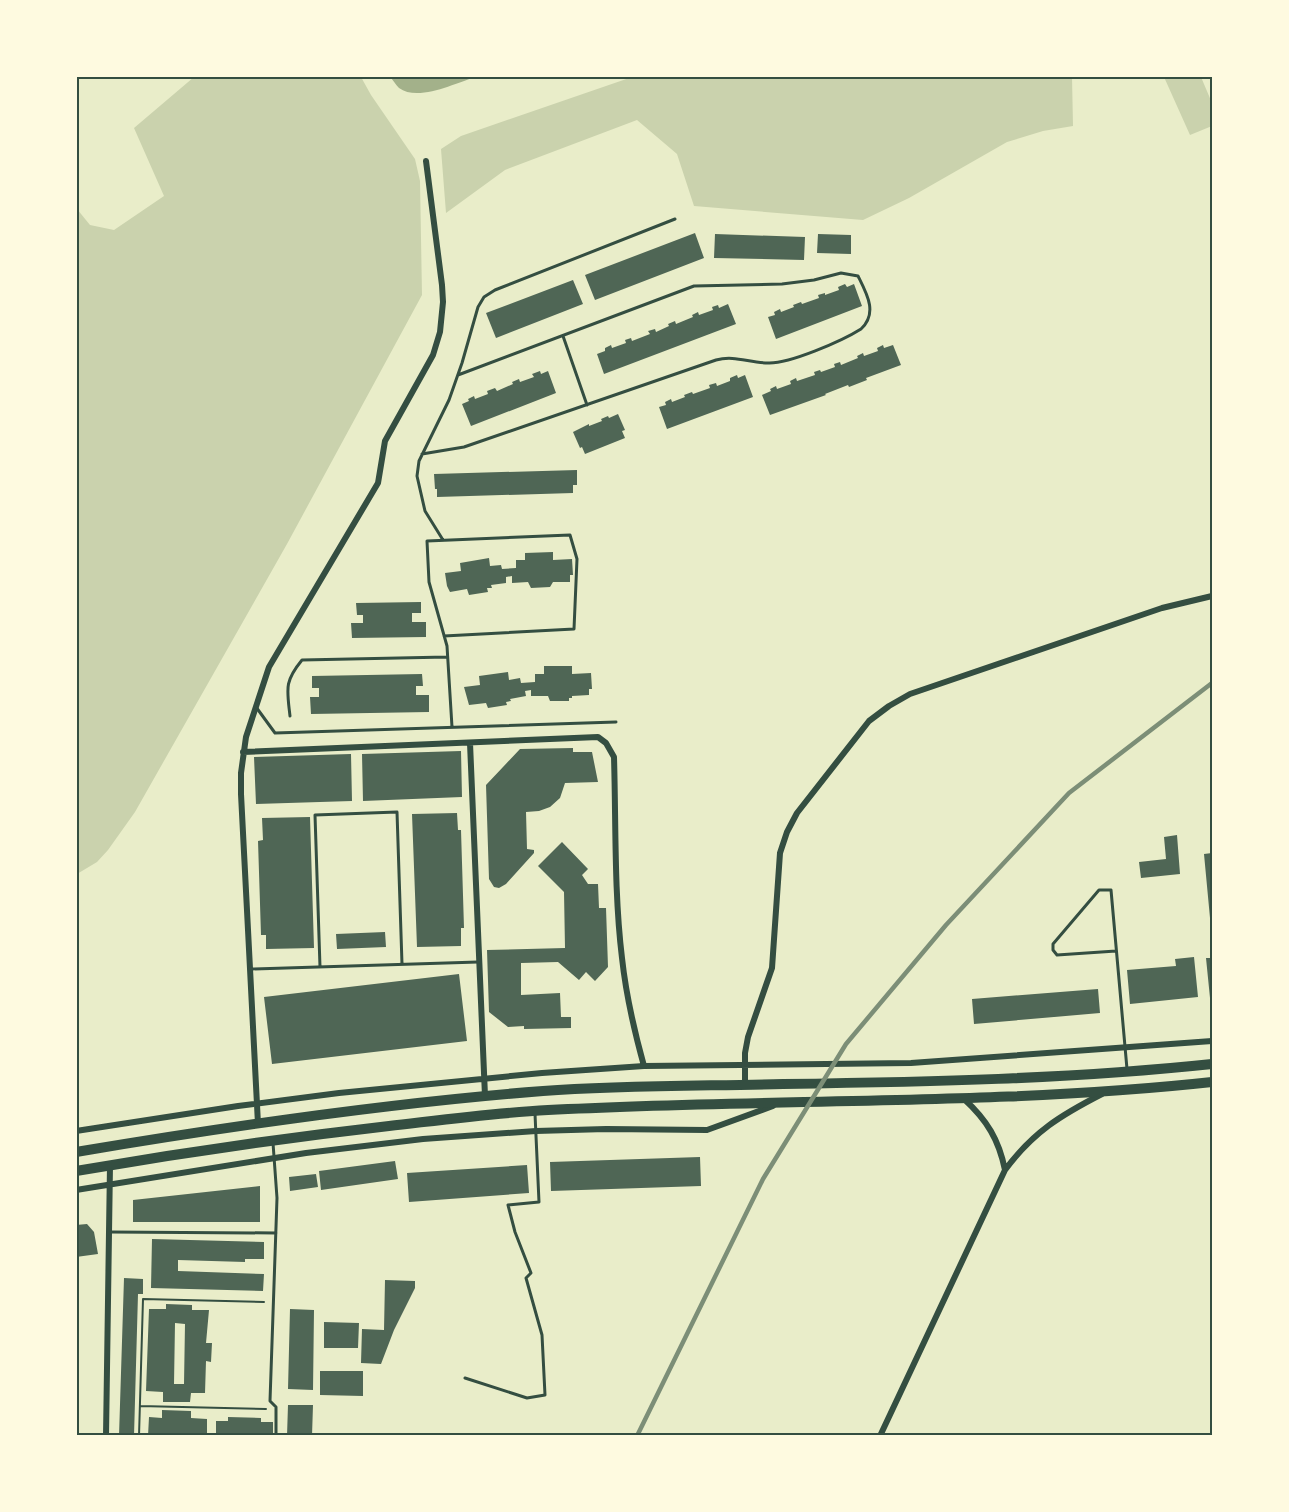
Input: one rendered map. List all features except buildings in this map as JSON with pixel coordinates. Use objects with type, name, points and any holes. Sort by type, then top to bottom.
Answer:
[{"type":"highway","points":[[76,1152],[258,1124],[543,1091],[948,1081],[1212,1064]]},
{"type":"highway","points":[[76,1171],[272,1141],[535,1111],[637,1106],[963,1099],[1212,1083]]},
{"type":"street","points":[[258,1124],[241,794],[243,752],[269,667],[378,483],[385,441],[433,355],[440,332],[443,302],[426,161]]},
{"type":"street","points":[[745,1085],[745,1065],[752,1024],[772,968],[780,853],[783,842],[797,813],[869,721],[910,694],[1162,608],[1212,596]]},
{"type":"street","points":[[243,752],[598,737],[610,747],[614,756],[621,957],[632,1020],[644,1066]]},
{"type":"street","points":[[470,742],[486,1097]]},
{"type":"street","points":[[76,1131],[257,1104],[485,1078],[644,1066],[911,1062],[1212,1041]]},
{"type":"street","points":[[880,1436],[1005,1170],[1026,1144],[1052,1122],[1107,1091]]},
{"type":"street","points":[[963,1099],[980,1115],[995,1137],[1001,1150],[1005,1170]]},
{"type":"street","points":[[76,1190],[364,1145],[536,1131],[707,1130],[780,1103]]},
{"type":"street","points":[[106,1436],[110,1165]]},
{"type":"lane","points":[[443,540],[425,512],[417,476],[418,461],[440,421],[458,375],[478,307],[484,297],[495,290],[675,219]]},
{"type":"lane","points":[[422,454],[464,447],[723,358],[737,357],[768,363],[791,360],[861,330],[869,320],[869,301],[858,276],[848,273],[783,284],[705,285],[685,289],[458,375]]},
{"type":"lane","points":[[562,336],[587,405]]},
{"type":"lane","points":[[444,636],[574,629],[577,559],[570,535],[427,541],[429,582],[444,636],[447,657],[452,728]]},
{"type":"lane","points":[[290,716],[287,686],[302,660],[447,657]]},
{"type":"lane","points":[[256,707],[275,733],[616,722]]},
{"type":"lane","points":[[320,967],[315,815],[397,812],[402,964]]},
{"type":"lane","points":[[1116,951],[1057,956],[1053,950],[1053,944],[1099,890],[1111,890],[1127,1071]]},
{"type":"lane","points":[[250,969],[480,962]]},
{"type":"lane","points":[[465,1378],[527,1398],[545,1395],[542,1335],[526,1278],[531,1273],[515,1232],[508,1205],[539,1202],[535,1111]]},
{"type":"lane","points":[[272,1141],[277,1198],[270,1401],[276,1407],[276,1436]]},
{"type":"lane","points":[[109,1232],[276,1233]]},
{"type":"path","points":[[139,1436],[143,1299],[274,1303]]},
{"type":"path","points":[[140,1406],[276,1410]]},
{"type":"shaded area","points":[[635,76],[1072,77],[1073,126],[1043,131],[1007,142],[909,198],[863,220],[694,206],[677,154],[637,120],[505,170],[446,213],[441,149],[461,136]]},
{"type":"shaded area","points":[[194,77],[361,77],[415,159],[420,181],[422,295],[287,544],[135,812],[97,862],[77,874],[77,209],[90,225],[114,230],[164,196],[134,128]]},
{"type":"shaded area","points":[[390,77],[475,77],[437,90],[416,93],[399,88]]},
{"type":"shaded area","points":[[1164,77],[1201,77],[1212,103],[1212,126],[1190,135]]},
{"type":"railway","points":[[637,1436],[763,1179],[846,1044],[946,925],[1069,793],[1212,683]]}]
